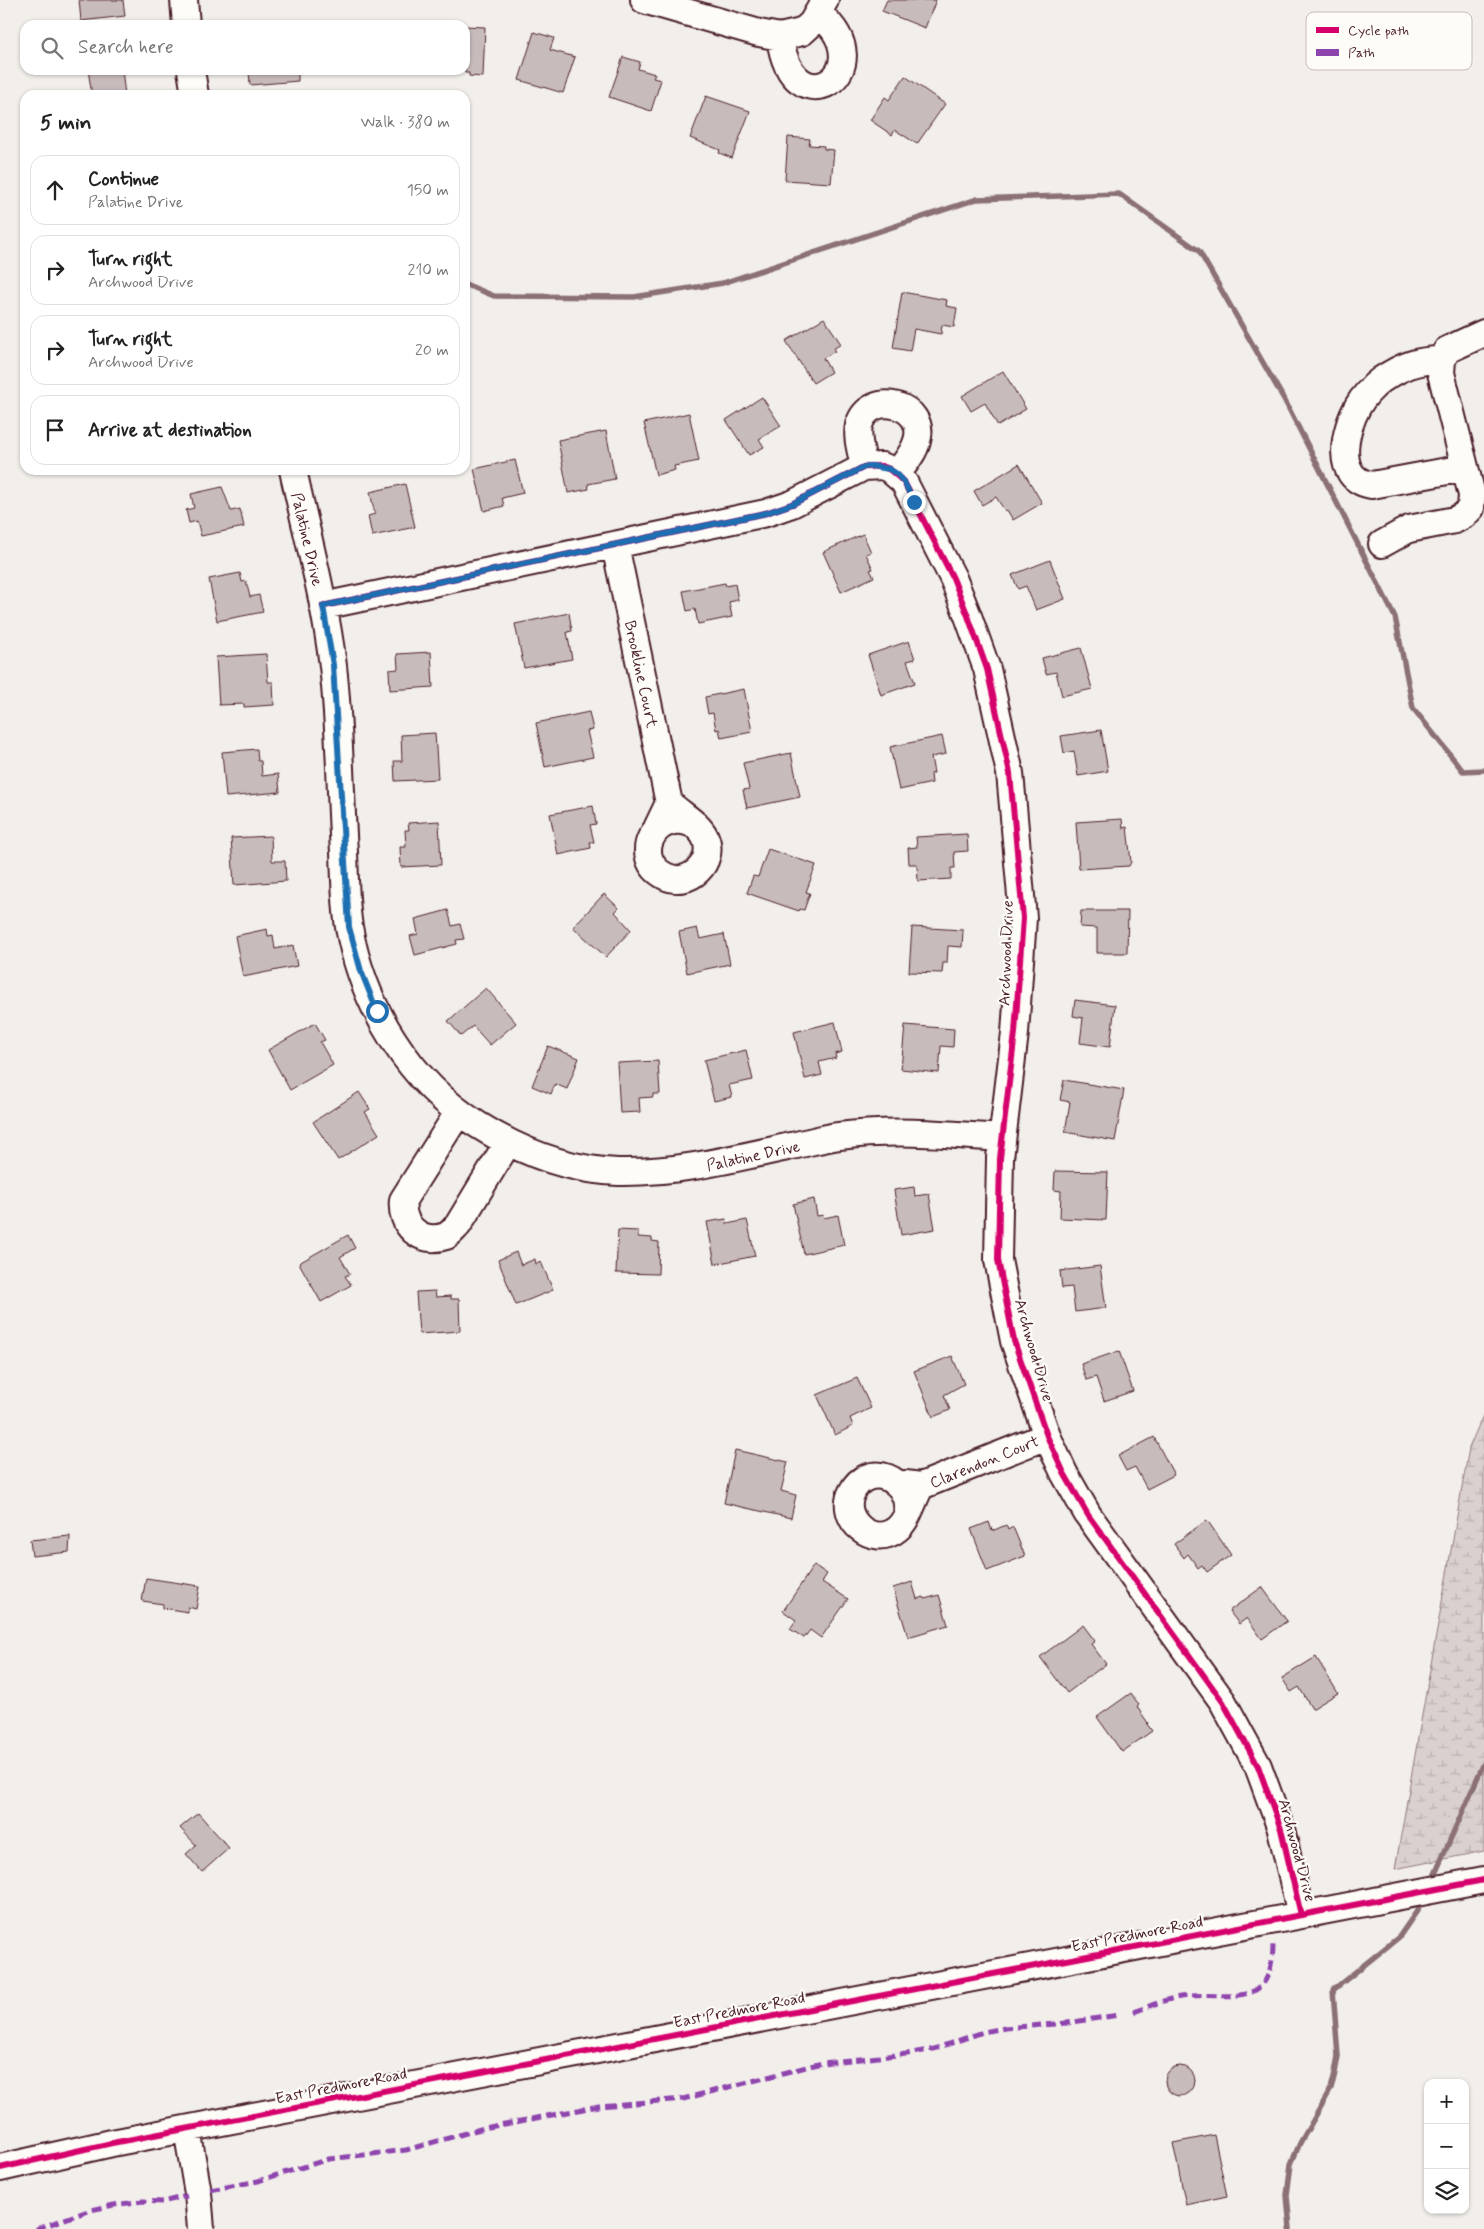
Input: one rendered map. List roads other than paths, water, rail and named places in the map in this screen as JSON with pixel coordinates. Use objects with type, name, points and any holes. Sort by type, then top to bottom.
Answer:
[{"type":"street","points":[[184,0],[186,20]]},
{"type":"street","points":[[644,0],[759,33],[780,37],[802,32],[822,7],[844,54],[842,67],[833,80],[824,84],[812,85],[801,83],[794,78],[782,55],[780,37]]},
{"type":"street","points":[[192,75],[194,90]]},
{"type":"street","points":[[1382,544],[1408,529],[1455,520],[1464,515],[1477,512],[1464,468],[1442,372],[1442,360],[1447,350],[1484,333]]},
{"type":"street","points":[[1442,360],[1415,362],[1380,381],[1358,406],[1346,439],[1346,463],[1355,479],[1362,484],[1372,485],[1464,468]]},
{"type":"street","points":[[323,606],[766,513],[792,504],[864,467],[882,466],[897,474],[918,440],[918,429],[915,419],[909,411],[891,403],[880,404],[871,408],[864,415],[859,424],[858,433],[864,467]]},
{"type":"street","name":"Archwood Drive","points":[[897,474],[904,482],[953,578],[968,616],[987,669],[1010,773],[1023,918],[1015,1033],[1001,1138],[998,1260],[1014,1341],[1047,1436],[1064,1473],[1088,1515],[1223,1702],[1241,1732],[1258,1766],[1281,1829],[1302,1915]]},
{"type":"street","name":"Palatine Drive","points":[[294,475],[323,606],[333,665],[349,927],[361,971],[377,1011],[403,1055],[446,1103],[458,1113],[507,1144],[552,1161],[582,1168],[614,1172],[652,1172],[690,1168],[838,1136],[906,1131],[1001,1138]]},
{"type":"street","name":"Brookline Court","points":[[615,545],[669,803]]},
{"type":"street","points":[[669,803],[693,824],[701,830],[706,838],[706,858],[702,866],[686,878],[677,879],[658,872],[652,864],[648,846],[651,836],[669,803]]},
{"type":"street","points":[[656,828],[674,820],[684,820],[693,824]]},
{"type":"street","points":[[458,1113],[403,1200],[402,1211],[405,1222],[423,1236],[434,1238],[447,1235],[458,1225],[507,1144]]},
{"type":"street","name":"Clarendon Court","points":[[921,1486],[907,1514],[896,1530],[877,1536],[868,1534],[859,1528],[849,1512],[852,1492],[857,1484],[866,1479],[875,1476],[908,1485],[921,1486],[1047,1436]]},
{"type":"street","points":[[894,1480],[901,1486],[906,1495],[907,1514]]},
{"type":"street","name":"East Predmore Road","points":[[0,2168],[187,2129],[1484,1880]]},
{"type":"street","points":[[187,2129],[198,2193],[201,2229]]},
{"type":"waterway","points":[[470,286],[494,296],[634,297],[723,283],[977,199],[1119,194],[1199,251],[1285,401],[1395,617],[1413,708],[1463,771],[1484,770]]},
{"type":"waterway","points":[[1435,1874],[1484,1763]]},
{"type":"waterway","points":[[1290,2229],[1287,2195],[1291,2164],[1300,2143],[1331,2089],[1335,2073],[1338,2056],[1333,1990],[1399,1937],[1419,1908]]}]
